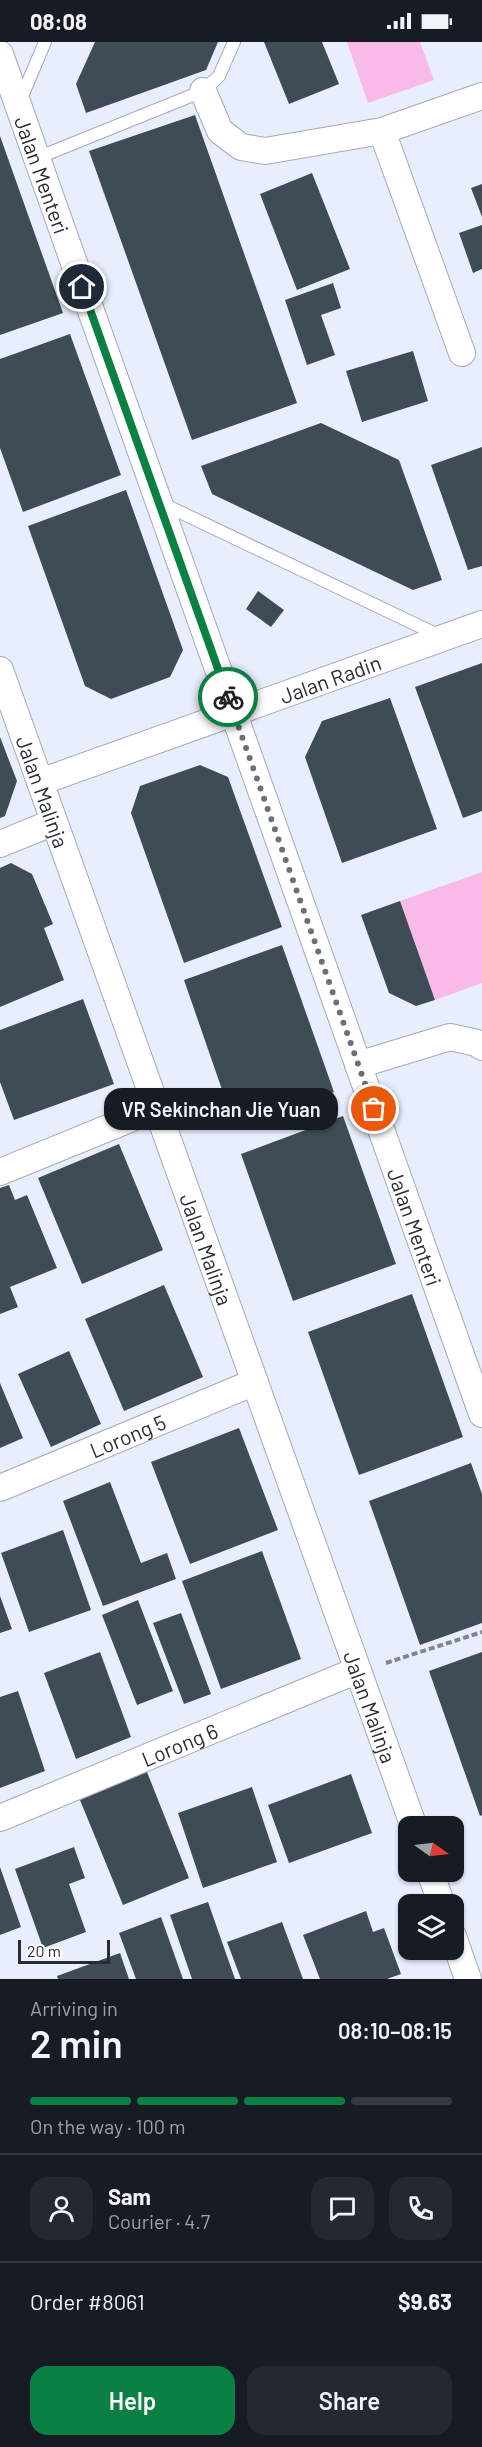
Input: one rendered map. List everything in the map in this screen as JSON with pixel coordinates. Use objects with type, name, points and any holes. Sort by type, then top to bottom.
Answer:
[{"type":"street","name":"Jalan Menteri","points":[[0,54],[482,1414]]},
{"type":"street","points":[[203,91],[220,131],[241,147],[265,151],[382,131],[482,96]]},
{"type":"street","points":[[382,131],[462,353]]},
{"type":"street","name":"Jalan Radin","points":[[40,782],[482,624]]},
{"type":"street","name":"Jalan Malinja","points":[[0,670],[410,1816]]},
{"type":"street","points":[[0,844],[54,822]]},
{"type":"street","points":[[358,1065],[450,1037],[477,1043],[482,1047]]},
{"type":"street","points":[[0,1172],[157,1108]]},
{"type":"street","name":"Lorong 5","points":[[0,1488],[255,1382]]},
{"type":"street","name":"Lorong 6","points":[[0,1818],[358,1670]]},
{"type":"street","points":[[461,1960],[468,1979]]},
{"type":"lane","points":[[18,105],[45,42]]},
{"type":"lane","points":[[37,158],[203,91],[219,75],[234,42]]},
{"type":"lane","points":[[159,502],[444,638]]},
{"type":"path","points":[[358,1670],[399,1660],[482,1632]]},
{"type":"shaded area","points":[[347,42],[420,42],[434,80],[368,103]]},
{"type":"shaded area","points":[[482,872],[482,983],[435,1000],[400,901]]},
{"type":"building","points":[[95,42],[218,42],[206,70],[86,113],[76,84]]},
{"type":"building","points":[[264,42],[322,42],[339,84],[289,104]]},
{"type":"building","points":[[195,115],[297,403],[192,440],[89,151]]},
{"type":"building","points":[[0,136],[63,313],[0,335]]},
{"type":"building","points":[[312,173],[350,269],[297,290],[260,194]]},
{"type":"building","points":[[482,184],[482,217],[471,188]]},
{"type":"building","points":[[482,225],[482,269],[473,273],[459,233]]},
{"type":"building","points":[[333,283],[341,308],[321,315],[335,355],[307,365],[285,300]]},
{"type":"building","points":[[70,334],[121,475],[23,512],[0,448],[0,359]]},
{"type":"building","points":[[413,351],[428,401],[362,422],[346,371]]},
{"type":"building","points":[[321,423],[399,460],[442,580],[413,590],[212,494],[201,466]]},
{"type":"building","points":[[482,447],[482,566],[468,570],[431,465]]},
{"type":"building","points":[[126,490],[183,650],[170,677],[111,699],[85,686],[28,526]]},
{"type":"building","points":[[258,591],[284,610],[271,627],[246,609]]},
{"type":"building","points":[[482,663],[482,811],[463,818],[415,687]]},
{"type":"building","points":[[390,698],[437,829],[342,863],[305,757],[322,721]]},
{"type":"building","points":[[0,737],[17,781],[5,816],[0,818]]},
{"type":"building","points":[[200,765],[228,777],[282,927],[184,963],[131,813],[140,786]]},
{"type":"building","points":[[11,863],[32,874],[53,924],[44,928],[64,980],[0,1007],[0,868]]},
{"type":"building","points":[[400,901],[435,1000],[416,1006],[389,993],[361,915]]},
{"type":"building","points":[[282,945],[334,1092],[235,1127],[184,980]]},
{"type":"building","points":[[83,999],[114,1084],[14,1120],[0,1082],[0,1030]]},
{"type":"building","points":[[343,1116],[396,1264],[293,1301],[241,1154]]},
{"type":"building","points":[[119,1144],[163,1250],[82,1284],[38,1178]]},
{"type":"building","points":[[9,1185],[15,1200],[27,1195],[57,1268],[10,1287],[18,1307],[0,1314],[0,1188]]},
{"type":"building","points":[[164,1285],[203,1377],[124,1411],[85,1319]]},
{"type":"building","points":[[412,1294],[463,1437],[359,1475],[308,1332]]},
{"type":"building","points":[[69,1351],[101,1424],[51,1447],[18,1374]]},
{"type":"building","points":[[0,1383],[23,1438],[0,1448]]},
{"type":"building","points":[[239,1428],[278,1530],[190,1564],[151,1462]]},
{"type":"building","points":[[471,1463],[482,1494],[482,1623],[420,1645],[369,1501]]},
{"type":"building","points":[[110,1482],[141,1563],[167,1553],[176,1579],[103,1606],[63,1501]]},
{"type":"building","points":[[63,1530],[91,1610],[29,1632],[1,1553]]},
{"type":"building","points":[[262,1551],[301,1659],[221,1689],[182,1581]]},
{"type":"building","points":[[0,1596],[12,1629],[0,1633]]},
{"type":"building","points":[[138,1600],[173,1691],[137,1705],[102,1615]]},
{"type":"building","points":[[181,1613],[211,1694],[184,1704],[153,1623]]},
{"type":"building","points":[[100,1652],[131,1737],[76,1759],[44,1673]]},
{"type":"building","points":[[482,1652],[482,1815],[480,1816],[429,1671]]},
{"type":"building","points":[[18,1691],[45,1771],[0,1788],[0,1697]]},
{"type":"building","points":[[147,1772],[189,1878],[123,1905],[80,1800]]},
{"type":"building","points":[[351,1774],[372,1833],[289,1863],[268,1805]]},
{"type":"building","points":[[252,1787],[277,1862],[203,1888],[178,1813]]},
{"type":"building","points":[[74,1847],[85,1878],[69,1884],[86,1932],[43,1948],[15,1869]]},
{"type":"building","points":[[0,1867],[21,1927],[0,1935]]},
{"type":"building","points":[[208,1902],[235,1979],[192,1979],[170,1915]]},
{"type":"building","points":[[366,1911],[373,1932],[384,1928],[401,1974],[387,1979],[320,1979],[303,1935]]},
{"type":"building","points":[[161,1917],[183,1979],[136,1979],[119,1933]]},
{"type":"building","points":[[282,1922],[303,1979],[241,1979],[227,1942]]},
{"type":"building","points":[[120,1953],[129,1979],[58,1979],[57,1976]]},
{"type":"way so far","points":[[228,697],[374,1109]]},
{"type":"place","name":"VR Sekinchan Jie Yuan","points":[[374,1109]]},
{"type":"route","points":[[82,287],[228,697]]}]
